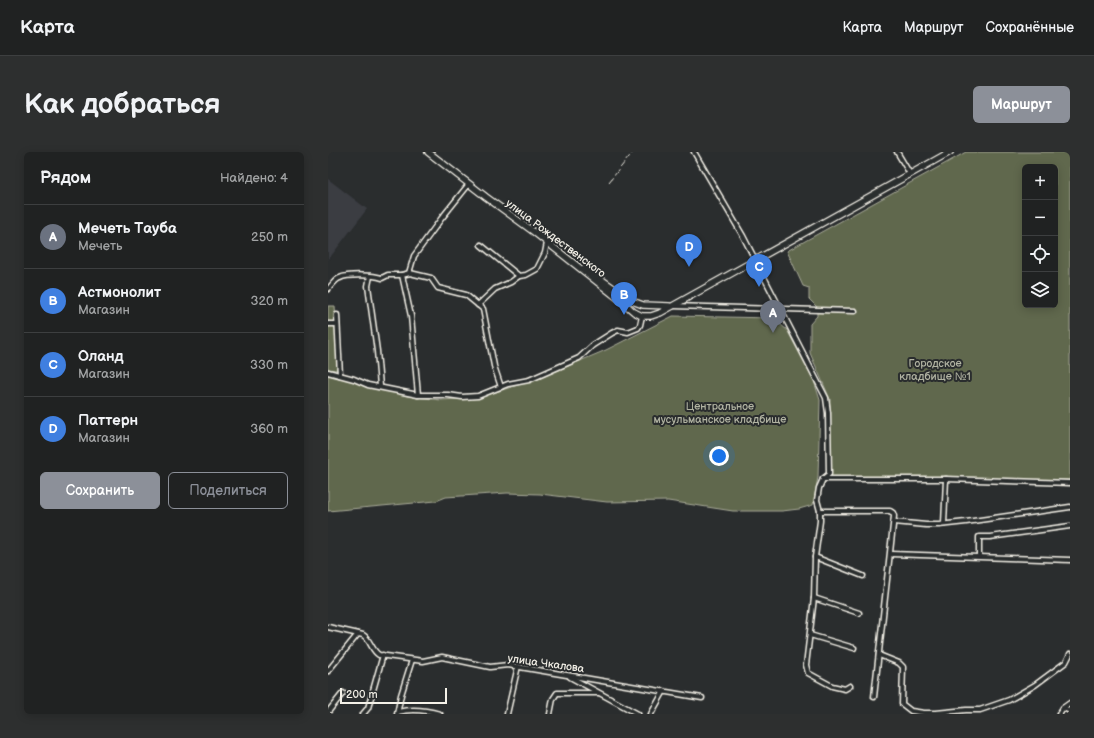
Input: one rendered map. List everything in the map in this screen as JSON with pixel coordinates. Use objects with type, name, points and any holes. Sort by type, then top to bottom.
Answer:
[{"type":"main road","name":"улица Рождественского","points":[[428,152],[534,232],[634,312],[642,316]]},
{"type":"main road","points":[[534,232],[632,301],[641,305],[644,312],[642,316],[651,316],[660,313],[670,306],[950,152]]},
{"type":"main road","points":[[634,312],[635,305],[670,306]]},
{"type":"street","points":[[694,152],[743,236],[826,398],[828,413],[829,474],[823,479],[819,488],[817,500],[820,511],[815,556],[814,598],[806,665],[808,673],[840,688],[846,689],[850,686]]},
{"type":"street","points":[[897,152],[910,174]]},
{"type":"street","points":[[409,273],[414,256],[469,184]]},
{"type":"street","points":[[478,305],[495,289],[511,282],[519,276],[526,275],[537,269],[545,253],[547,243]]},
{"type":"street","points":[[481,245],[519,276]]},
{"type":"street","points":[[328,289],[339,278],[360,275],[375,275],[382,278],[388,275],[402,275],[409,273],[431,278],[438,288],[466,294],[483,308],[494,366],[501,387]]},
{"type":"street","points":[[402,275],[411,316],[418,395]]},
{"type":"street","points":[[370,276],[368,286],[380,386]]},
{"type":"street","points":[[670,306],[855,311]]},
{"type":"street","points":[[337,315],[340,375]]},
{"type":"street","points":[[328,372],[368,385],[380,386],[418,395],[478,396],[501,387],[529,380],[579,358],[593,345],[612,333],[618,330],[628,332],[638,328],[642,316]]},
{"type":"street","points":[[328,324],[337,324]]},
{"type":"street","points":[[823,479],[946,479],[1070,483]]},
{"type":"street","points":[[944,524],[946,479]]},
{"type":"street","points":[[894,522],[926,525],[944,524],[1070,507]]},
{"type":"street","points":[[820,511],[890,511],[894,516],[874,697]]},
{"type":"street","points":[[979,556],[979,537],[990,537],[1070,526]]},
{"type":"street","points":[[891,554],[1070,560]]},
{"type":"street","points":[[815,556],[863,576]]},
{"type":"street","points":[[814,598],[859,613]]},
{"type":"street","points":[[328,627],[358,634],[368,638],[375,653],[383,655],[368,708],[363,714]]},
{"type":"street","points":[[328,671],[358,634]]},
{"type":"street","points":[[810,634],[854,648]]},
{"type":"street","points":[[878,655],[899,663],[903,667],[902,704],[911,711],[936,714],[966,710],[980,710],[1009,700],[1035,685],[1066,662],[1070,654]]},
{"type":"street","name":"улица Чкалова","points":[[383,655],[423,661],[442,657],[490,667],[508,665],[518,666],[702,698]]},
{"type":"street","points":[[398,713],[401,695],[412,660]]},
{"type":"street","points":[[508,714],[518,666]]},
{"type":"street","points":[[566,675],[638,714]]},
{"type":"street","points":[[328,712],[343,692]]},
{"type":"street","points":[[550,714],[553,699],[557,692],[599,693]]},
{"type":"street","points":[[651,714],[664,692]]},
{"type":"street","points":[[1059,714],[1063,708],[1070,703]]},
{"type":"street","points":[[1063,708],[1070,711]]},
{"type":"street","points":[[398,713],[406,709],[440,714]]},
{"type":"shaded area","points":[[328,179],[367,209],[328,260]]},
{"type":"green space","name":"Городское кладбище №1","points":[[966,152],[1070,152],[1070,480],[831,477],[830,399],[810,353],[810,324],[817,316],[817,307],[809,299],[809,288],[803,286],[787,251]]},
{"type":"green space","points":[[328,306],[335,306],[338,370],[328,369]]},
{"type":"green space","name":"Центральное мусульманское кладбище","points":[[673,316],[773,318],[787,330],[814,381],[820,400],[818,477],[813,505],[799,509],[782,511],[733,511],[668,501],[607,502],[540,494],[507,493],[446,497],[436,501],[328,511],[328,375],[353,380],[365,385],[407,396],[441,400],[477,398],[540,378],[606,350]]},
{"type":"railway","points":[[609,182],[633,152]]},
{"type":"place","name":"Паттерн","points":[[689,267]]},
{"type":"place","name":"Оланд","points":[[759,287]]},
{"type":"place","name":"Астмонолит","points":[[624,315]]},
{"type":"place","name":"Мечеть Тауба","points":[[773,333]]}]
